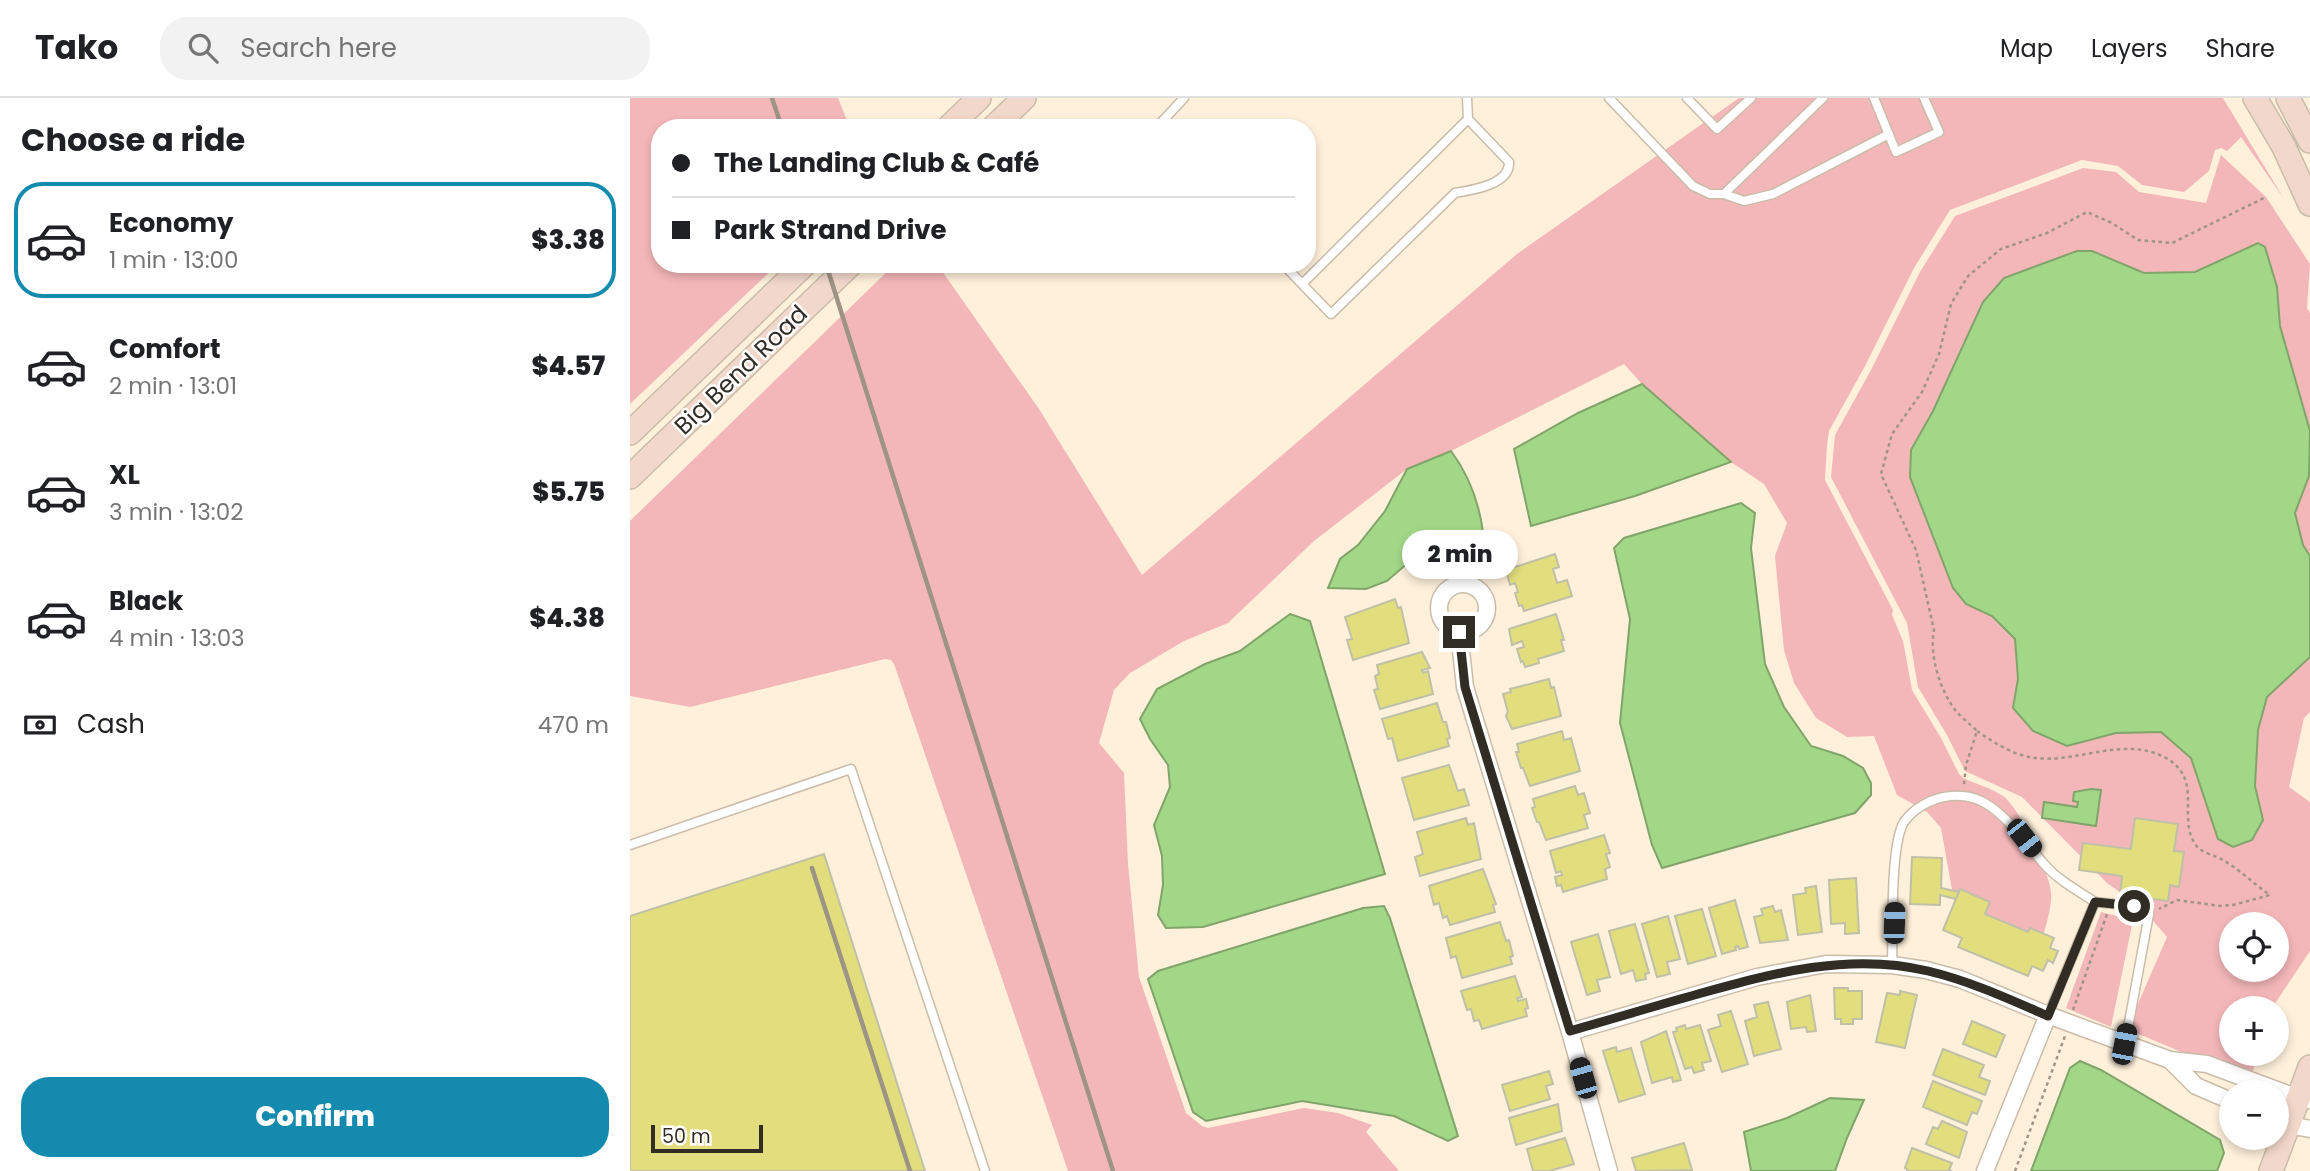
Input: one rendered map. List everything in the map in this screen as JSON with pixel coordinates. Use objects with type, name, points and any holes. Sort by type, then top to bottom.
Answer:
[{"type":"main road","points":[[957,119],[979,98]]},
{"type":"main road","points":[[1002,119],[1024,98]]},
{"type":"main road","points":[[2255,98],[2284,146],[2310,204]]},
{"type":"main road","points":[[2288,98],[2310,141]]},
{"type":"main road","name":"Big Bend Road","points":[[630,433],[796,273]]},
{"type":"main road","name":"Big Bend Road","points":[[630,477],[842,273]]},
{"type":"main road","points":[[2271,1171],[2304,1099],[2310,1067]]},
{"type":"street","points":[[1459,632],[1465,687],[1570,1031],[1609,1171]]},
{"type":"street","points":[[1570,1031],[1756,977],[1826,964],[1892,965],[1960,979],[2124,1044],[2170,1060],[2207,1064],[2304,1099]]},
{"type":"street","points":[[1985,1171],[2048,1016]]},
{"type":"street","points":[[2170,1060],[2196,1086],[2219,1096]]},
{"type":"lane","points":[[1164,119],[1184,98]]},
{"type":"lane","points":[[1292,273],[1331,314],[1455,193],[1475,190],[1505,174],[1509,162],[1468,119],[1467,98]]},
{"type":"lane","points":[[1609,98],[1693,186],[1710,194],[1724,194],[1744,201],[1773,194],[1889,134]]},
{"type":"lane","points":[[1688,98],[1717,129],[1751,98]]},
{"type":"lane","points":[[1724,194],[1823,98]]},
{"type":"lane","points":[[1874,98],[1896,152],[1938,132],[1924,98]]},
{"type":"lane","points":[[1316,270],[1468,119]]},
{"type":"lane","points":[[1302,284],[1313,273]]},
{"type":"lane","points":[[630,845],[851,769],[985,1171]]},
{"type":"lane","points":[[1892,965],[1897,842],[1904,822],[1919,807],[1939,798],[1962,794],[1985,803],[2002,816],[2024,838],[2045,866],[2095,902],[2134,906],[2149,915],[2124,1044]]},
{"type":"lane","points":[[2048,1016],[2095,902]]},
{"type":"path","points":[[2149,915],[2177,900],[2220,906],[2270,895],[2235,868],[2199,849],[2194,843],[2188,826],[2189,796],[2186,780],[2175,765],[2165,758],[2135,750],[2108,749],[2068,758],[2030,757],[1999,746],[1956,711],[1944,690],[1916,550],[1881,474],[1892,435],[1922,392],[1939,354],[1951,304],[1968,276],[2001,249],[2047,233],[2087,212],[2112,223],[2138,240],[2172,243],[2266,197]]},
{"type":"path","points":[[1962,794],[1966,765],[1978,731]]},
{"type":"shaded area","points":[[630,98],[838,98],[846,119],[651,119],[651,273],[768,273],[630,404]]},
{"type":"shaded area","points":[[1739,98],[2223,98],[2284,199],[2241,137],[2227,151],[2221,148],[2215,150],[2209,171],[2184,192],[2142,185],[2118,166],[2082,160],[1950,210],[1914,268],[1829,431],[1825,480],[1893,610],[1892,615],[1903,641],[1912,690],[1959,774],[1998,793],[2010,802],[2025,826],[2045,870],[2051,900],[2034,966],[1983,935],[1954,901],[1941,828],[1927,812],[1897,795],[1874,736],[1847,737],[1816,718],[1794,683],[1784,650],[1775,556],[1787,523],[1764,484],[1731,462],[1642,384],[1624,364],[1451,451],[1407,469],[1314,541],[1228,623],[1184,641],[1130,673],[1114,690],[1099,743],[1124,773],[1128,864],[1139,977],[1186,1113],[1208,1128],[1304,1108],[1338,1113],[1372,1125],[1366,1132],[1399,1171],[1068,1171],[894,664],[885,659],[690,707],[630,696],[630,521],[886,273],[943,273],[1039,409],[1142,575],[1517,254]]},
{"type":"shaded area","points":[[2221,155],[2266,197],[2310,264],[2307,308],[2310,313],[2310,712],[2304,718],[2289,787],[2310,802],[2310,951],[2280,996],[2219,996],[2219,1066],[2254,1066],[2250,1080],[2127,1029],[2167,937],[2143,909],[2107,883],[2022,797],[1965,771],[1918,687],[1907,623],[1831,477],[1835,435],[1920,272],[1955,216],[2083,168],[2116,172],[2139,192],[2206,203]]},
{"type":"shaded area","points":[[2258,243],[2265,247],[2277,287],[2280,326],[2310,431],[2309,476],[2295,513],[2303,545],[2310,556],[2310,657],[2267,697],[2258,730],[2255,786],[2263,820],[2252,840],[2233,847],[2218,839],[2191,758],[2161,732],[2116,733],[2067,746],[2033,731],[2013,708],[2018,679],[2015,639],[1992,616],[1966,604],[1953,588],[1910,477],[1911,450],[1933,411],[1983,302],[2004,278],[2077,251],[2092,251],[2144,273],[2195,272]]},
{"type":"shaded area","points":[[1642,384],[1731,462],[1635,496],[1531,526],[1514,449],[1578,413]]},
{"type":"shaded area","points":[[1451,451],[1472,490],[1483,532],[1460,532],[1437,538],[1387,581],[1366,589],[1328,588],[1340,559],[1358,545],[1385,511],[1407,469]]},
{"type":"shaded area","points":[[1741,503],[1755,513],[1751,548],[1765,664],[1784,707],[1811,746],[1843,756],[1863,768],[1871,783],[1871,795],[1855,813],[1662,868],[1652,845],[1620,723],[1630,619],[1614,548],[1624,538]]},
{"type":"shaded area","points":[[1290,614],[1310,621],[1385,874],[1203,927],[1166,928],[1158,915],[1163,885],[1162,856],[1154,825],[1170,787],[1168,765],[1140,719],[1157,689],[1205,664],[1240,651]]},
{"type":"shaded area","points":[[2101,790],[2096,826],[2042,818],[2044,802],[2077,807],[2078,802],[2073,801],[2074,792]]},
{"type":"shaded area","points":[[1384,906],[1458,1136],[1448,1141],[1394,1116],[1302,1101],[1206,1121],[1193,1112],[1148,979],[1158,971],[1363,908]]},
{"type":"shaded area","points":[[2101,912],[2133,920],[2111,1027],[2066,1008]]},
{"type":"shaded area","points":[[2080,1061],[2101,1070],[2219,1139],[2219,1150],[2224,1153],[2217,1171],[2031,1171],[2070,1068]]},
{"type":"shaded area","points":[[1830,1098],[1864,1100],[1835,1171],[1751,1171],[1744,1132],[1787,1118]]},
{"type":"building","points":[[1555,554],[1559,567],[1553,569],[1557,583],[1567,580],[1572,596],[1524,611],[1522,605],[1519,606],[1515,583],[1510,585],[1506,570]]},
{"type":"building","points":[[1395,599],[1398,608],[1401,607],[1409,643],[1353,660],[1347,640],[1352,639],[1345,617]]},
{"type":"building","points":[[1556,614],[1564,640],[1561,640],[1564,651],[1538,659],[1539,663],[1525,667],[1517,649],[1524,647],[1522,641],[1512,645],[1509,629]]},
{"type":"building","points":[[1422,652],[1430,668],[1422,670],[1423,673],[1428,671],[1433,694],[1380,709],[1374,690],[1378,689],[1375,676],[1379,674],[1377,665]]},
{"type":"building","points":[[1549,679],[1551,688],[1554,687],[1561,716],[1512,729],[1506,716],[1508,712],[1503,694],[1511,692],[1510,689]]},
{"type":"building","points":[[1437,703],[1443,722],[1446,722],[1449,746],[1398,761],[1392,738],[1388,739],[1382,719]]},
{"type":"building","points":[[1562,731],[1564,740],[1571,738],[1580,771],[1530,786],[1516,752],[1519,752],[1517,744]]},
{"type":"building","points":[[1449,765],[1458,791],[1464,789],[1469,805],[1414,820],[1402,778]]},
{"type":"building","points":[[1575,786],[1578,795],[1584,793],[1590,813],[1584,815],[1588,828],[1546,840],[1532,808],[1535,807],[1533,799]]},
{"type":"building","points":[[1466,818],[1468,825],[1474,823],[1481,859],[1420,876],[1415,857],[1423,854],[1417,832]]},
{"type":"building","points":[[2135,818],[2178,824],[2174,851],[2184,852],[2179,887],[2170,885],[2168,901],[2120,895],[2122,876],[2079,870],[2083,843],[2131,849]]},
{"type":"building","points":[[1604,835],[1610,853],[1606,854],[1610,867],[1605,869],[1607,879],[1563,892],[1561,885],[1557,886],[1555,877],[1562,875],[1561,871],[1556,873],[1550,851]]},
{"type":"building","points":[[824,854],[925,1171],[630,1171],[630,916]]},
{"type":"building","points":[[1912,857],[1942,858],[1941,888],[1959,892],[1956,899],[1940,895],[1940,905],[1910,904]]},
{"type":"building","points":[[1483,869],[1496,904],[1493,905],[1495,912],[1450,925],[1447,916],[1443,918],[1439,903],[1434,905],[1429,886]]},
{"type":"building","points":[[1856,878],[1859,933],[1845,934],[1845,923],[1831,924],[1829,880]]},
{"type":"building","points":[[1816,886],[1822,932],[1798,935],[1793,895],[1806,893],[1805,888]]},
{"type":"building","points":[[1960,889],[1990,902],[1985,914],[2028,932],[2030,928],[2054,938],[2050,948],[2058,951],[2053,963],[2048,960],[2043,971],[2032,966],[2028,976],[1958,947],[1962,938],[1943,930]]},
{"type":"building","points":[[1735,900],[1748,947],[1739,949],[1738,946],[1735,947],[1736,950],[1722,954],[1709,908]]},
{"type":"building","points":[[1773,906],[1775,912],[1781,910],[1788,940],[1760,943],[1754,917],[1763,915],[1761,909]]},
{"type":"building","points":[[1702,909],[1716,956],[1688,964],[1675,916]]},
{"type":"building","points":[[1668,916],[1680,959],[1667,962],[1670,974],[1657,977],[1642,924]]},
{"type":"building","points":[[1500,922],[1506,941],[1509,940],[1512,964],[1462,978],[1456,956],[1451,958],[1446,938]]},
{"type":"building","points":[[1635,924],[1649,973],[1645,974],[1646,979],[1636,981],[1633,970],[1621,974],[1609,931]]},
{"type":"building","points":[[1598,934],[1610,977],[1597,980],[1600,991],[1587,995],[1571,942]]},
{"type":"building","points":[[1515,976],[1522,997],[1517,998],[1518,1001],[1526,999],[1527,1016],[1482,1029],[1479,1020],[1474,1021],[1471,1009],[1467,1010],[1461,991]]},
{"type":"building","points":[[1834,988],[1862,991],[1862,1019],[1853,1019],[1853,1024],[1841,1024],[1841,1019],[1835,1019]]},
{"type":"building","points":[[1900,991],[1917,995],[1905,1048],[1876,1042],[1887,993],[1900,995]]},
{"type":"building","points":[[1810,995],[1816,1031],[1807,1032],[1806,1027],[1791,1029],[1787,1002]]},
{"type":"building","points":[[1768,1002],[1781,1049],[1754,1056],[1745,1021],[1757,1017],[1754,1005]]},
{"type":"building","points":[[1731,1011],[1748,1064],[1722,1072],[1708,1030],[1721,1026],[1718,1015]]},
{"type":"building","points":[[1972,1021],[2005,1035],[1996,1057],[1963,1044]]},
{"type":"building","points":[[1685,1025],[1686,1029],[1700,1025],[1711,1061],[1702,1063],[1704,1070],[1694,1073],[1692,1067],[1685,1069],[1673,1032]]},
{"type":"building","points":[[1666,1031],[1681,1080],[1673,1082],[1672,1077],[1652,1083],[1641,1042]]},
{"type":"building","points":[[1616,1047],[1617,1052],[1631,1048],[1645,1094],[1619,1102],[1603,1051]]},
{"type":"building","points":[[1943,1049],[1984,1065],[1979,1077],[1990,1081],[1985,1095],[1933,1075]]},
{"type":"building","points":[[1549,1071],[1553,1084],[1546,1086],[1550,1099],[1510,1111],[1502,1085]]},
{"type":"building","points":[[1933,1081],[1982,1101],[1977,1114],[1972,1112],[1967,1125],[1923,1107]]},
{"type":"building","points":[[1558,1104],[1562,1131],[1516,1145],[1509,1118]]},
{"type":"building","points":[[1942,1121],[1967,1132],[1959,1158],[1926,1144],[1933,1127],[1938,1129]]},
{"type":"building","points":[[1565,1138],[1574,1164],[1549,1171],[1533,1171],[1527,1149]]},
{"type":"building","points":[[1684,1143],[1692,1170],[1636,1171],[1632,1158]]},
{"type":"building","points":[[1912,1148],[1952,1163],[1949,1170],[1952,1171],[1907,1171],[1905,1168]]},
{"type":"railway","points":[[772,98],[779,119]]},
{"type":"railway","points":[[829,273],[1113,1171]]},
{"type":"railway","points":[[812,868],[910,1171]]},
{"type":"route","points":[[1459,632],[1465,687],[1570,1031],[1756,977],[1826,964],[1892,965],[1926,970],[1960,979],[2048,1016],[2095,902],[2134,906]]}]
